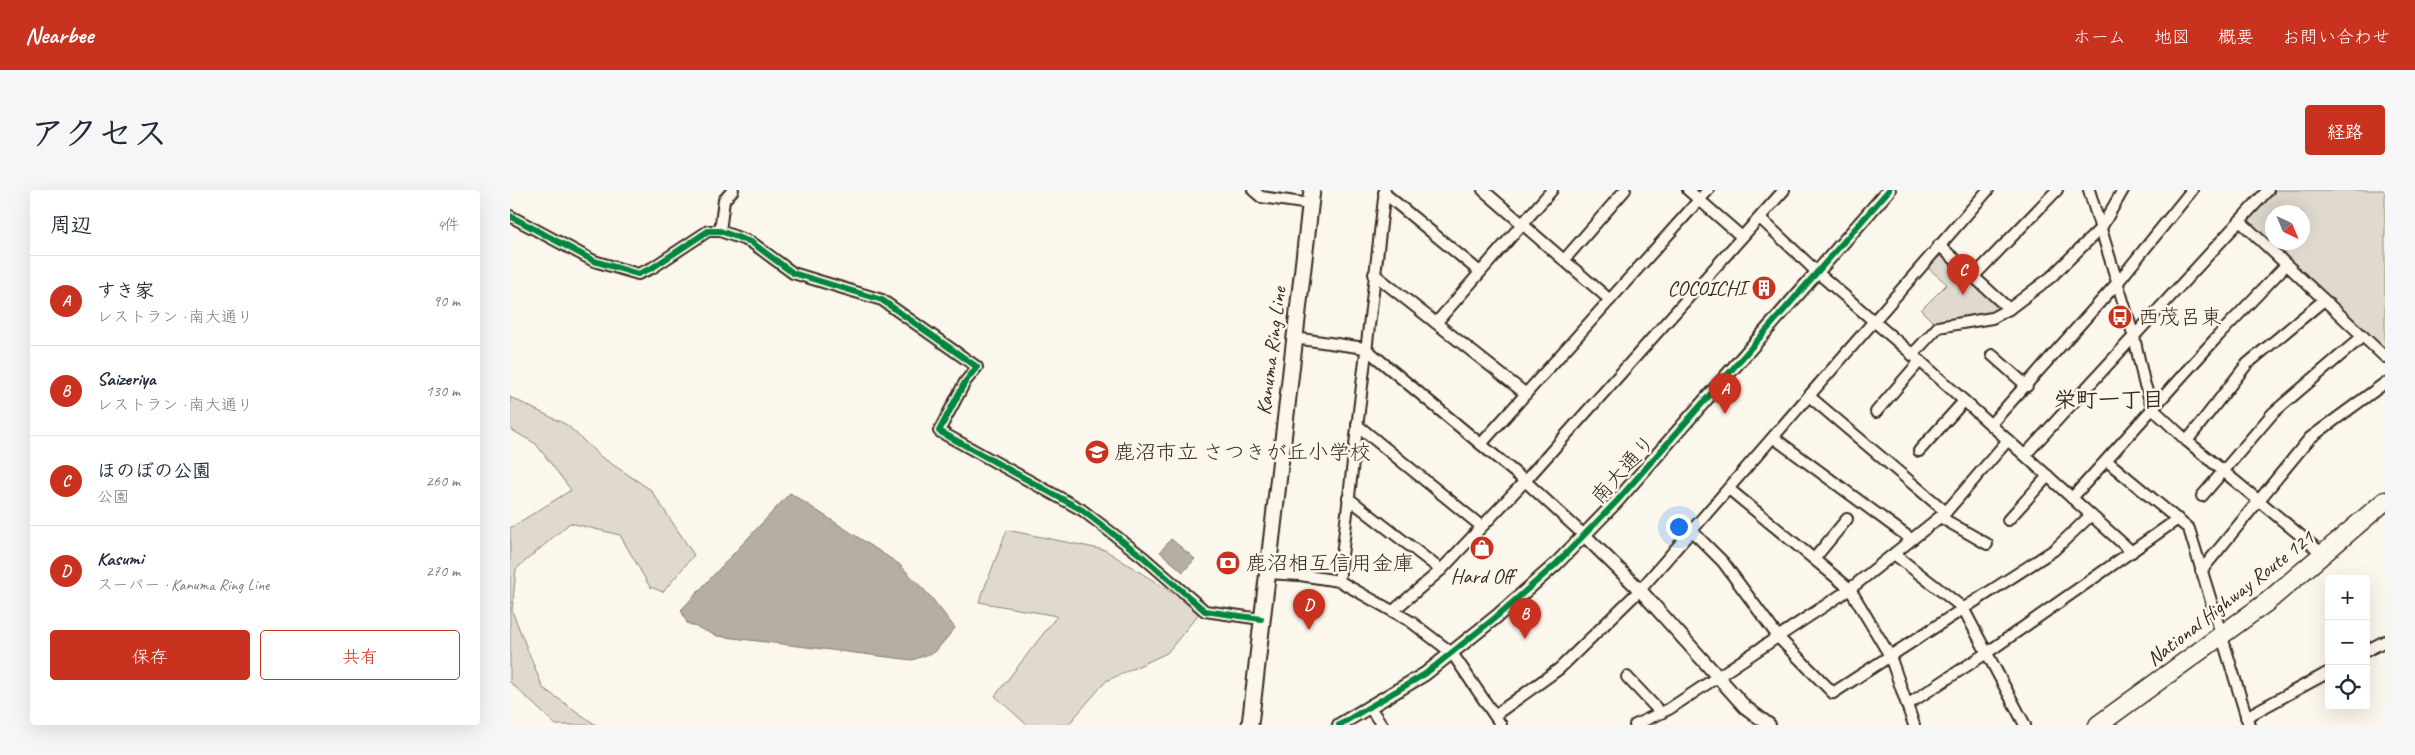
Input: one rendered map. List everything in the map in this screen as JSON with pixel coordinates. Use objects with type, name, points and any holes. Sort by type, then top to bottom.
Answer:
[{"type":"highway","name":"National Highway Route 121","points":[[2098,725],[2267,602],[2385,501]]},
{"type":"main road","name":"Kanuma Ring Line","points":[[1250,725],[1311,197]]},
{"type":"street","points":[[720,230],[724,200],[733,190]]},
{"type":"street","points":[[1253,190],[1262,198],[1311,197]]},
{"type":"street","points":[[1483,190],[1610,300]]},
{"type":"street","points":[[1436,323],[1552,190]]},
{"type":"street","points":[[1564,260],[1625,190]]},
{"type":"street","points":[[1688,190],[1742,237]]},
{"type":"street","points":[[1481,444],[1708,190]]},
{"type":"street","points":[[1394,611],[1440,570],[1525,481],[1784,190]]},
{"type":"street","name":"南大通り","points":[[1339,725],[1425,674],[1523,594],[1585,536],[1889,190]]},
{"type":"street","points":[[1495,715],[1559,669],[1640,590],[1691,530],[1729,490],[1988,190]]},
{"type":"street","points":[[1974,276],[2057,190]]},
{"type":"street","points":[[2089,190],[2118,282],[2134,337],[2144,382],[2153,409],[2187,441],[2324,555]]},
{"type":"street","points":[[1876,412],[1938,328],[1992,318],[2009,309],[2051,277],[2100,228],[2123,190]]},
{"type":"street","points":[[1991,424],[2027,386],[2118,282],[2192,190]]},
{"type":"street","points":[[2025,455],[2268,190]]},
{"type":"street","points":[[1384,191],[1480,272]]},
{"type":"street","points":[[1338,582],[1384,191]]},
{"type":"street","points":[[510,216],[594,261],[638,274],[708,231],[720,230],[751,242],[793,273],[882,300],[922,326],[947,347],[977,367],[965,382],[939,431],[1082,510],[1143,557],[1205,611],[1261,619]]},
{"type":"street","points":[[1760,218],[1818,273],[1991,424],[2090,516],[2132,552]]},
{"type":"street","points":[[2240,221],[2385,357]]},
{"type":"street","points":[[1939,245],[2009,309]]},
{"type":"street","points":[[2072,498],[2218,336],[2286,265]]},
{"type":"street","points":[[1374,274],[1526,394]]},
{"type":"street","points":[[2187,441],[2247,364],[2324,300]]},
{"type":"street","points":[[2202,496],[2273,413],[2363,336]]},
{"type":"street","points":[[1294,338],[1365,348],[1525,481],[1585,536],[1640,590],[1744,707],[1769,725]]},
{"type":"street","points":[[1992,355],[2027,386]]},
{"type":"street","points":[[2201,571],[2260,502],[2289,462],[2310,438],[2385,383]]},
{"type":"street","points":[[1809,396],[1943,514],[1987,544]]},
{"type":"street","points":[[1919,451],[1964,401]]},
{"type":"street","points":[[1357,425],[1481,526]]},
{"type":"street","points":[[1774,438],[1911,539]]},
{"type":"street","points":[[1635,725],[1652,722],[1661,713],[1779,638],[1850,589],[1943,514],[2008,440]]},
{"type":"street","points":[[2107,461],[2189,529],[2248,721],[2325,674]]},
{"type":"street","points":[[2008,520],[2048,476]]},
{"type":"street","points":[[1729,490],[1850,589],[1890,656],[1914,725]]},
{"type":"street","points":[[1348,498],[1440,570]]},
{"type":"street","points":[[1691,530],[1723,562],[1779,638],[1833,693],[2054,550],[2090,516]]},
{"type":"street","points":[[1814,559],[1847,519]]},
{"type":"street","points":[[1907,705],[1988,652],[2178,519]]},
{"type":"street","points":[[1894,554],[1963,608],[2025,725]]},
{"type":"street","points":[[1267,573],[1300,575],[1338,582],[1394,611],[1452,653],[1501,725]]},
{"type":"street","points":[[2370,649],[2385,641]]},
{"type":"street","points":[[1627,677],[1661,713]]},
{"type":"street","points":[[1370,708],[1382,725]]},
{"type":"shaded area","points":[[2274,190],[2385,190],[2385,353],[2275,250],[2310,250],[2310,205],[2265,205],[2265,241],[2248,225],[2248,218]]},
{"type":"shaded area","points":[[1940,256],[1945,256],[2001,306],[1999,313],[1935,324],[1921,310],[1947,284],[1928,268]]},
{"type":"shaded area","points":[[510,397],[567,425],[600,456],[651,490],[694,555],[663,592],[650,587],[620,535],[570,523],[516,569],[512,611],[543,688],[596,725],[556,725],[510,682],[510,528],[571,490],[536,444],[510,429]]},
{"type":"shaded area","points":[[790,493],[899,564],[931,597],[955,628],[935,652],[912,660],[717,636],[687,623],[681,610]]},
{"type":"shaded area","points":[[1007,530],[1105,550],[1201,611],[1167,653],[1106,681],[1068,725],[1027,725],[995,696],[1057,616],[979,602]]},
{"type":"shaded area","points":[[1171,539],[1195,559],[1183,572],[1160,552]]},
{"type":"cycle path","points":[[1339,725],[1425,674],[1496,617],[1556,564],[1617,501],[1889,190]]},
{"type":"cycle path","points":[[510,216],[594,261],[638,274],[652,268],[708,231],[720,231],[751,242],[793,273],[882,300],[977,367],[965,382],[939,431],[1082,510],[1143,557],[1205,611],[1261,619]]},
{"type":"place","name":"COCOICHI","points":[[1764,288]]},
{"type":"place","name":"ほのぼの公園","points":[[1963,295]]},
{"type":"place","name":"西茂呂東","points":[[2120,317]]},
{"type":"place","name":"すき家","points":[[1725,414]]},
{"type":"place","name":"鹿沼市立 さつきが丘小学校","points":[[1097,452]]},
{"type":"place","name":"Hard Off","points":[[1482,548]]},
{"type":"place","name":"鹿沼相互信用金庫","points":[[1228,563]]},
{"type":"place","name":"Kasumi","points":[[1309,630]]},
{"type":"place","name":"Saizeriya","points":[[1525,639]]},
{"type":"district","name":"栄町一丁目","points":[[2109,400]]}]
